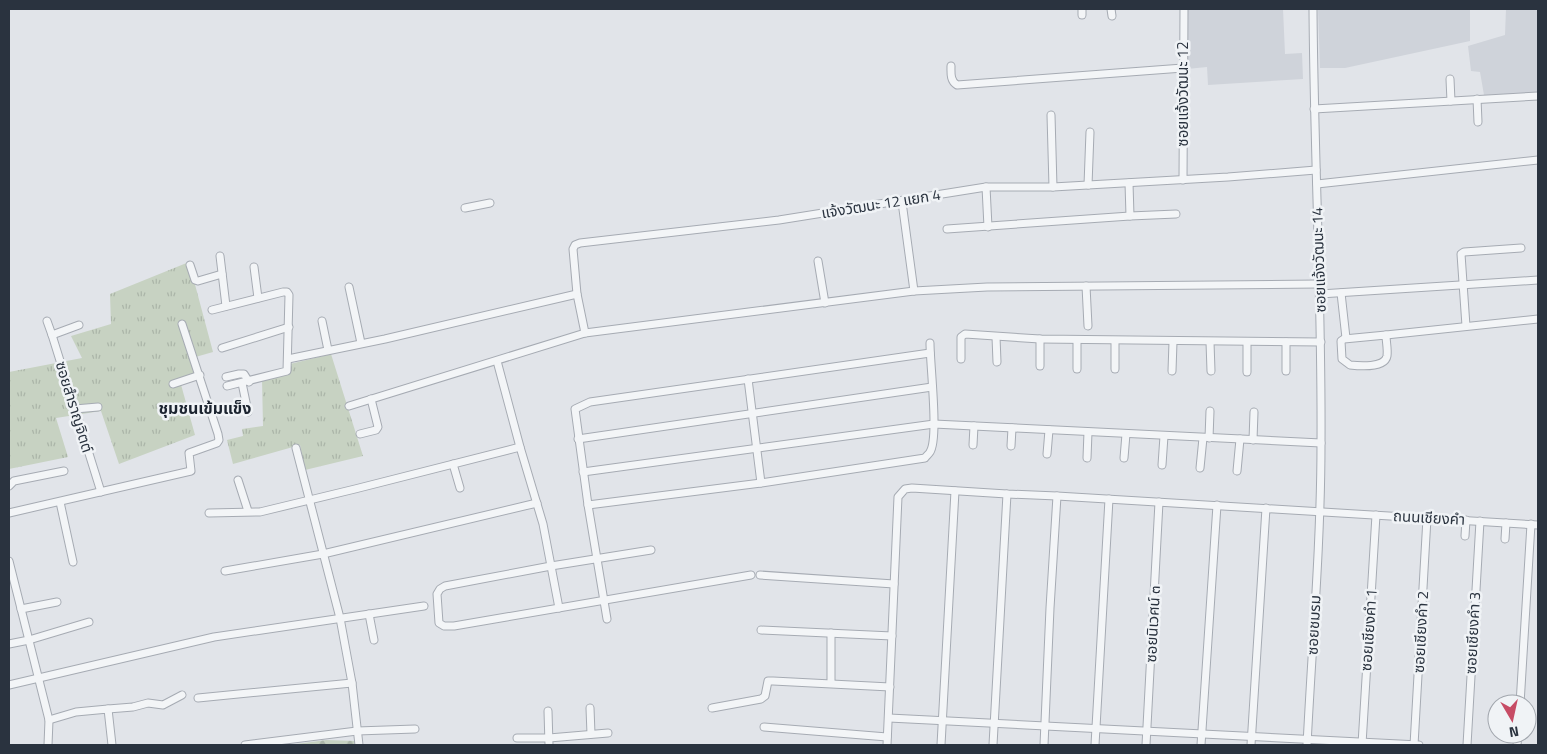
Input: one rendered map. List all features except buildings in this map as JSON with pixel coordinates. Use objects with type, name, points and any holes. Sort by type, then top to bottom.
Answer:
[{"type":"street","name":"ซอยแจ้งวัฒนะ 12","points":[[1183,180],[1184,9]]},
{"type":"street","name":"ซอยแจ้งวัฒนะ 14","points":[[1313,9],[1321,342],[1320,511]]},
{"type":"street","points":[[951,66],[953,82],[957,85],[1183,68]]},
{"type":"street","points":[[1450,79],[1451,101]]},
{"type":"street","points":[[1314,109],[1538,96]]},
{"type":"street","points":[[1477,99],[1478,122]]},
{"type":"street","points":[[1051,115],[1053,187]]},
{"type":"street","points":[[1088,185],[1090,132]]},
{"type":"street","points":[[1317,184],[1538,160]]},
{"type":"street","name":"แจ้งวัฒนะ 12 แยก 4","points":[[578,294],[573,249],[575,245],[580,243],[779,220],[902,202],[986,187],[1053,187],[1316,170]]},
{"type":"street","points":[[1129,182],[1130,216]]},
{"type":"street","points":[[986,187],[988,226]]},
{"type":"street","points":[[902,202],[914,291]]},
{"type":"street","points":[[465,208],[490,203]]},
{"type":"street","points":[[947,229],[1176,214]]},
{"type":"street","points":[[1466,326],[1462,252],[1521,248]]},
{"type":"street","points":[[220,256],[226,306]]},
{"type":"street","points":[[818,261],[825,303]]},
{"type":"street","points":[[190,266],[195,280],[198,281],[222,274]]},
{"type":"street","points":[[254,267],[258,298]]},
{"type":"street","points":[[1320,294],[1538,280]]},
{"type":"street","points":[[349,406],[585,333],[914,291],[987,287],[1319,284]]},
{"type":"street","points":[[1086,286],[1088,326]]},
{"type":"street","points":[[349,287],[361,343]]},
{"type":"street","points":[[212,310],[287,292],[289,295],[288,368],[284,373],[227,386]]},
{"type":"street","points":[[1341,293],[1346,338]]},
{"type":"street","points":[[288,359],[578,294],[585,333]]},
{"type":"street","points":[[1386,335],[1386,359],[1383,362],[1372,365],[1350,366],[1344,362],[1341,341],[1346,338],[1538,319]]},
{"type":"street","name":"ซอยสำราญจิตต์","points":[[46,321],[101,492]]},
{"type":"street","points":[[322,321],[328,350]]},
{"type":"street","points":[[9,513],[191,471],[189,453],[217,443],[220,440],[182,324]]},
{"type":"street","points":[[52,335],[79,325]]},
{"type":"street","points":[[222,348],[288,327]]},
{"type":"street","points":[[960,359],[961,337],[965,334],[996,337],[1115,341],[1321,342]]},
{"type":"street","points":[[996,337],[997,362]]},
{"type":"street","points":[[1040,339],[1040,366]]},
{"type":"street","points":[[1077,340],[1078,369]]},
{"type":"street","points":[[1115,341],[1115,369]]},
{"type":"street","points":[[1172,371],[1173,342]]},
{"type":"street","points":[[1210,342],[1210,371]]},
{"type":"street","points":[[1247,342],[1247,372]]},
{"type":"street","points":[[1286,342],[1286,371]]},
{"type":"street","points":[[588,505],[761,483],[924,458],[930,453],[934,424],[930,343]]},
{"type":"street","points":[[607,619],[578,440],[575,409],[582,404],[930,353]]},
{"type":"street","points":[[497,360],[520,447],[538,503],[559,608]]},
{"type":"street","points":[[226,377],[244,374],[248,412]]},
{"type":"street","points":[[173,384],[200,375]]},
{"type":"street","points":[[748,379],[761,483]]},
{"type":"street","points":[[578,440],[932,387]]},
{"type":"street","points":[[360,434],[376,430],[378,427],[371,400]]},
{"type":"street","points":[[75,409],[98,407]]},
{"type":"street","points":[[1200,468],[1210,411]]},
{"type":"street","points":[[1253,440],[1254,412]]},
{"type":"street","points":[[583,472],[934,424],[1321,444]]},
{"type":"street","points":[[973,445],[974,426]]},
{"type":"street","points":[[1011,446],[1012,428]]},
{"type":"street","points":[[1047,454],[1048,430]]},
{"type":"street","points":[[1087,458],[1088,432]]},
{"type":"street","points":[[1124,458],[1126,434]]},
{"type":"street","points":[[1162,464],[1164,436]]},
{"type":"street","points":[[1237,471],[1240,440]]},
{"type":"street","points":[[209,514],[260,512],[520,447]]},
{"type":"street","points":[[296,448],[340,618],[352,683],[359,745]]},
{"type":"street","points":[[453,464],[460,488]]},
{"type":"street","points":[[9,486],[14,481],[64,471]]},
{"type":"street","points":[[238,480],[248,511]]},
{"type":"street","name":"ถนนเชียงคำ","points":[[894,584],[898,497],[905,489],[912,488],[1535,524]]},
{"type":"street","points":[[941,745],[955,491]]},
{"type":"street","points":[[994,745],[1007,494]]},
{"type":"street","points":[[1044,745],[1057,496]]},
{"type":"street","points":[[1095,745],[1109,499]]},
{"type":"street","points":[[60,502],[73,562]]},
{"type":"street","name":"ซอยนิเวศน์ ๓","points":[[1146,745],[1159,502]]},
{"type":"street","points":[[225,571],[323,554],[538,503]]},
{"type":"street","points":[[1201,745],[1217,505]]},
{"type":"street","points":[[1251,745],[1266,508]]},
{"type":"street","name":"ซอยชมรม","points":[[1307,743],[1320,511]]},
{"type":"street","name":"ซอยเชียงคำ 1","points":[[1362,743],[1376,515]]},
{"type":"street","name":"ซอยเชียงคำ 2","points":[[1414,745],[1427,518]]},
{"type":"street","points":[[1465,536],[1466,520]]},
{"type":"street","name":"ซอยเชียงคำ 3","points":[[1467,745],[1480,521]]},
{"type":"street","points":[[1505,539],[1506,523]]},
{"type":"street","points":[[1521,694],[1535,524]]},
{"type":"street","points":[[651,550],[445,586],[436,594],[439,623],[444,626],[454,626],[751,574]]},
{"type":"street","points":[[9,561],[49,720],[48,745]]},
{"type":"street","points":[[760,575],[894,584],[887,745]]},
{"type":"street","points":[[20,609],[57,602]]},
{"type":"street","points":[[9,685],[202,639],[424,606]]},
{"type":"street","points":[[369,614],[374,640]]},
{"type":"street","points":[[9,644],[89,622]]},
{"type":"street","points":[[761,630],[892,636]]},
{"type":"street","points":[[831,633],[831,683]]},
{"type":"street","points":[[712,708],[761,699],[765,696],[768,681],[890,687]]},
{"type":"street","points":[[198,698],[352,683]]},
{"type":"street","points":[[49,720],[76,712],[133,707],[148,703],[163,705],[182,695]]},
{"type":"street","points":[[590,708],[591,734]]},
{"type":"street","points":[[108,709],[112,745]]},
{"type":"street","points":[[548,711],[549,742]]},
{"type":"street","points":[[889,718],[1202,734],[1307,743],[1419,745]]},
{"type":"street","points":[[764,727],[887,737]]},
{"type":"street","points":[[245,745],[357,731],[415,729]]},
{"type":"street","points":[[516,738],[549,742],[591,734],[608,733]]},
{"type":"shaded area","points":[[1187,9],[1283,9],[1285,54],[1302,53],[1303,79],[1208,85],[1207,67],[1187,69]]},
{"type":"shaded area","points":[[1318,9],[1470,9],[1470,41],[1345,68],[1320,68]]},
{"type":"shaded area","points":[[1506,9],[1538,9],[1538,93],[1484,95],[1480,72],[1471,71],[1468,46],[1505,35]]},
{"type":"green space","points":[[189,262],[213,352],[192,358],[198,375],[180,381],[195,435],[119,464],[101,411],[56,418],[68,457],[9,469],[9,372],[82,358],[71,336],[111,324],[110,294]]},
{"type":"green space","points":[[331,354],[363,456],[305,470],[300,445],[233,464],[227,440],[243,436],[242,429],[263,426],[262,379],[290,374],[290,364]]},
{"type":"green space","points":[[326,740],[356,741],[357,745],[289,745]]},
{"type":"district","name":"ชุมชนเข้มแข็ง","points":[[205,408]]}]
